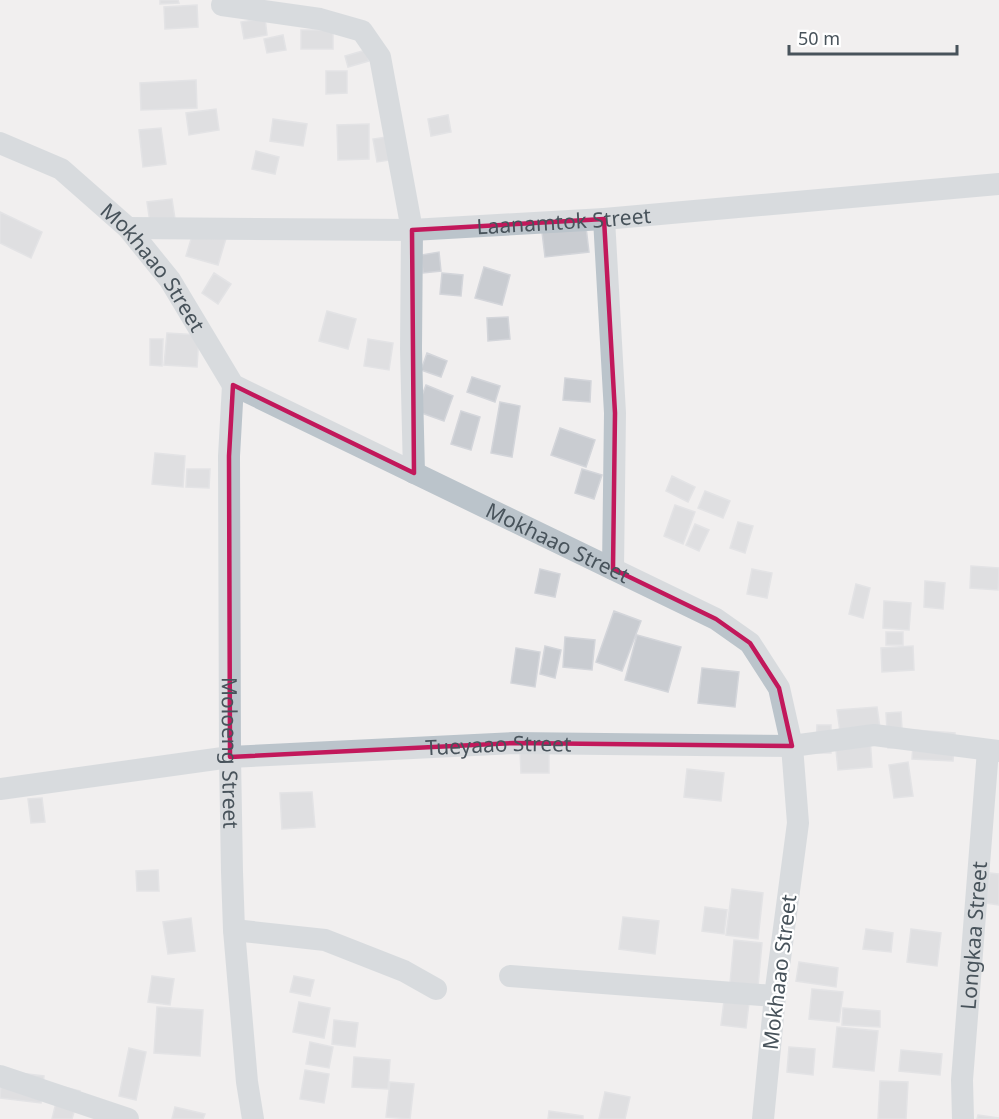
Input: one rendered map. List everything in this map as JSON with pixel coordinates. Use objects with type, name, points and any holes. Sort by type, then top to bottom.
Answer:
[{"type":"street","points":[[222,5],[320,19],[362,31],[380,57],[412,230],[411,349],[414,473]]},
{"type":"street","name":"Mokhaao Street","points":[[0,143],[60,169],[128,228],[170,280],[233,385],[716,619],[750,643],[779,688],[792,746],[798,823],[775,996],[763,1119]]},
{"type":"street","name":"Laanamtok Street","points":[[128,228],[412,230],[604,219],[999,184]]},
{"type":"street","points":[[604,219],[615,413],[613,569]]},
{"type":"street","name":"Moloeng Street","points":[[233,385],[229,456],[230,757],[234,930],[247,1082],[254,1119]]},
{"type":"street","name":"Tueyaao Street","points":[[0,789],[230,757],[514,743],[792,746],[874,735],[994,750]]},
{"type":"street","name":"Longkaa Street","points":[[963,1119],[962,1080],[994,750]]},
{"type":"street","points":[[234,930],[325,940],[404,970],[436,989]]},
{"type":"street","points":[[510,976],[775,996]]},
{"type":"street","points":[[0,1076],[128,1119]]},
{"type":"highlighted area","points":[[604,219],[615,413],[613,569],[716,619],[750,643],[779,688],[792,746],[514,743],[230,757],[229,456],[233,385],[414,473],[412,230]]},
{"type":"building","points":[[160,0],[178,0],[179,3],[160,4]]},
{"type":"building","points":[[197,5],[198,27],[165,29],[164,7]]},
{"type":"building","points":[[265,18],[267,35],[244,39],[241,22]]},
{"type":"building","points":[[301,30],[333,30],[333,49],[301,49]]},
{"type":"building","points":[[283,35],[286,50],[267,53],[264,39]]},
{"type":"building","points":[[366,50],[369,61],[348,67],[345,56]]},
{"type":"building","points":[[326,71],[347,71],[347,93],[326,94]]},
{"type":"building","points":[[196,80],[197,108],[141,110],[140,83]]},
{"type":"building","points":[[216,109],[219,130],[189,135],[186,113]]},
{"type":"building","points":[[448,115],[451,132],[431,136],[428,119]]},
{"type":"building","points":[[273,119],[307,124],[303,146],[270,141]]},
{"type":"building","points":[[369,124],[369,159],[338,160],[337,125]]},
{"type":"building","points":[[161,128],[166,164],[143,167],[139,130]]},
{"type":"building","points":[[386,137],[390,160],[377,162],[373,139]]},
{"type":"building","points":[[256,151],[279,157],[275,174],[252,169]]},
{"type":"building","points":[[172,199],[175,219],[150,223],[147,202]]},
{"type":"building","points":[[0,212],[42,232],[31,258],[0,243]]},
{"type":"building","points":[[195,226],[227,235],[218,265],[186,256]]},
{"type":"building","points":[[586,227],[589,252],[545,257],[542,232]]},
{"type":"building","points":[[439,252],[441,271],[423,273],[421,255]]},
{"type":"building","points":[[484,267],[510,275],[502,305],[475,298]]},
{"type":"building","points":[[214,273],[231,284],[218,304],[202,293]]},
{"type":"building","points":[[442,273],[463,275],[461,296],[440,294]]},
{"type":"building","points":[[327,311],[356,319],[348,349],[319,341]]},
{"type":"building","points":[[508,317],[510,339],[488,341],[487,318]]},
{"type":"building","points":[[167,333],[199,335],[197,367],[164,365]]},
{"type":"building","points":[[150,339],[163,339],[162,366],[150,365]]},
{"type":"building","points":[[368,339],[393,343],[389,370],[364,366]]},
{"type":"building","points":[[427,353],[447,361],[441,377],[421,370]]},
{"type":"building","points":[[472,377],[500,386],[495,402],[467,392]]},
{"type":"building","points":[[565,378],[591,381],[590,402],[563,400]]},
{"type":"building","points":[[426,385],[453,396],[444,421],[416,411]]},
{"type":"building","points":[[500,402],[520,406],[512,457],[491,453]]},
{"type":"building","points":[[461,411],[480,417],[471,450],[451,444]]},
{"type":"building","points":[[560,428],[595,440],[586,467],[551,455]]},
{"type":"building","points":[[155,453],[185,456],[183,487],[152,484]]},
{"type":"building","points":[[187,469],[210,469],[209,488],[186,487]]},
{"type":"building","points":[[582,469],[602,475],[594,499],[575,493]]},
{"type":"building","points":[[672,476],[695,487],[688,502],[666,491]]},
{"type":"building","points":[[705,491],[730,501],[723,518],[698,508]]},
{"type":"building","points":[[675,505],[695,512],[683,544],[664,536]]},
{"type":"building","points":[[738,522],[753,526],[745,553],[730,548]]},
{"type":"building","points":[[695,524],[709,530],[699,551],[686,545]]},
{"type":"building","points":[[971,566],[999,568],[998,590],[970,588]]},
{"type":"building","points":[[540,569],[560,574],[555,597],[535,593]]},
{"type":"building","points":[[752,569],[772,573],[767,598],[747,594]]},
{"type":"building","points":[[925,581],[945,583],[943,609],[924,607]]},
{"type":"building","points":[[856,584],[870,588],[863,618],[849,614]]},
{"type":"building","points":[[884,601],[911,603],[909,630],[883,628]]},
{"type":"building","points":[[614,611],[641,621],[622,671],[596,662]]},
{"type":"building","points":[[886,632],[903,632],[903,645],[886,645]]},
{"type":"building","points":[[637,635],[681,647],[668,692],[625,680]]},
{"type":"building","points":[[565,637],[595,640],[592,670],[563,667]]},
{"type":"building","points":[[545,646],[561,650],[555,678],[540,674]]},
{"type":"building","points":[[913,646],[914,670],[882,672],[881,648]]},
{"type":"building","points":[[516,648],[540,652],[535,687],[511,683]]},
{"type":"building","points":[[702,668],[739,672],[735,707],[698,703]]},
{"type":"building","points":[[877,707],[880,728],[840,732],[837,710]]},
{"type":"building","points":[[901,712],[903,747],[888,748],[886,713]]},
{"type":"building","points":[[817,725],[831,725],[831,753],[816,753]]},
{"type":"building","points":[[914,730],[955,733],[953,761],[912,759]]},
{"type":"building","points":[[870,737],[872,767],[838,770],[835,740]]},
{"type":"building","points":[[520,750],[549,750],[549,773],[521,773]]},
{"type":"building","points":[[908,762],[913,796],[894,798],[889,765]]},
{"type":"building","points":[[687,769],[724,773],[721,801],[684,797]]},
{"type":"building","points":[[312,792],[315,827],[282,829],[280,793]]},
{"type":"building","points":[[42,798],[45,822],[31,823],[28,799]]},
{"type":"building","points":[[158,870],[159,891],[137,891],[136,871]]},
{"type":"building","points":[[990,873],[999,874],[999,905],[986,903]]},
{"type":"building","points":[[732,889],[763,893],[758,939],[726,935]]},
{"type":"building","points":[[705,907],[727,910],[724,934],[702,931]]},
{"type":"building","points":[[623,917],[659,921],[655,954],[619,949]]},
{"type":"building","points":[[191,918],[195,951],[168,954],[163,922]]},
{"type":"building","points":[[866,929],[893,933],[891,952],[863,949]]},
{"type":"building","points":[[911,929],[941,933],[937,966],[907,962]]},
{"type":"building","points":[[734,940],[762,943],[758,986],[730,983]]},
{"type":"building","points":[[799,962],[838,968],[836,987],[796,981]]},
{"type":"building","points":[[152,976],[174,979],[170,1005],[148,1002]]},
{"type":"building","points":[[294,976],[314,980],[310,996],[290,992]]},
{"type":"building","points":[[812,989],[843,992],[839,1022],[809,1019]]},
{"type":"building","points":[[724,1001],[749,1003],[746,1028],[721,1025]]},
{"type":"building","points":[[299,1002],[330,1008],[324,1038],[293,1032]]},
{"type":"building","points":[[157,1007],[203,1010],[200,1056],[154,1053]]},
{"type":"building","points":[[843,1008],[880,1011],[880,1027],[842,1025]]},
{"type":"building","points":[[334,1020],[358,1023],[355,1047],[332,1044]]},
{"type":"building","points":[[837,1027],[878,1031],[874,1071],[833,1067]]},
{"type":"building","points":[[310,1042],[333,1047],[329,1068],[306,1064]]},
{"type":"building","points":[[789,1047],[815,1049],[813,1075],[787,1072]]},
{"type":"building","points":[[129,1048],[146,1052],[136,1100],[119,1096]]},
{"type":"building","points":[[901,1050],[942,1054],[940,1075],[899,1071]]},
{"type":"building","points":[[354,1057],[390,1060],[388,1089],[352,1087]]},
{"type":"building","points":[[305,1070],[329,1074],[324,1103],[300,1099]]},
{"type":"building","points":[[2,1071],[44,1076],[41,1103],[0,1098]]},
{"type":"building","points":[[880,1081],[908,1082],[906,1119],[878,1119]]},
{"type":"building","points":[[390,1082],[414,1084],[410,1119],[386,1117]]},
{"type":"building","points":[[60,1086],[80,1091],[72,1119],[52,1119]]},
{"type":"building","points":[[605,1092],[630,1097],[625,1119],[599,1119]]},
{"type":"building","points":[[175,1107],[205,1114],[203,1119],[172,1119]]},
{"type":"building","points":[[549,1111],[583,1116],[583,1119],[548,1119]]},
{"type":"building","points":[[978,1115],[999,1118],[999,1119],[977,1119]]}]
